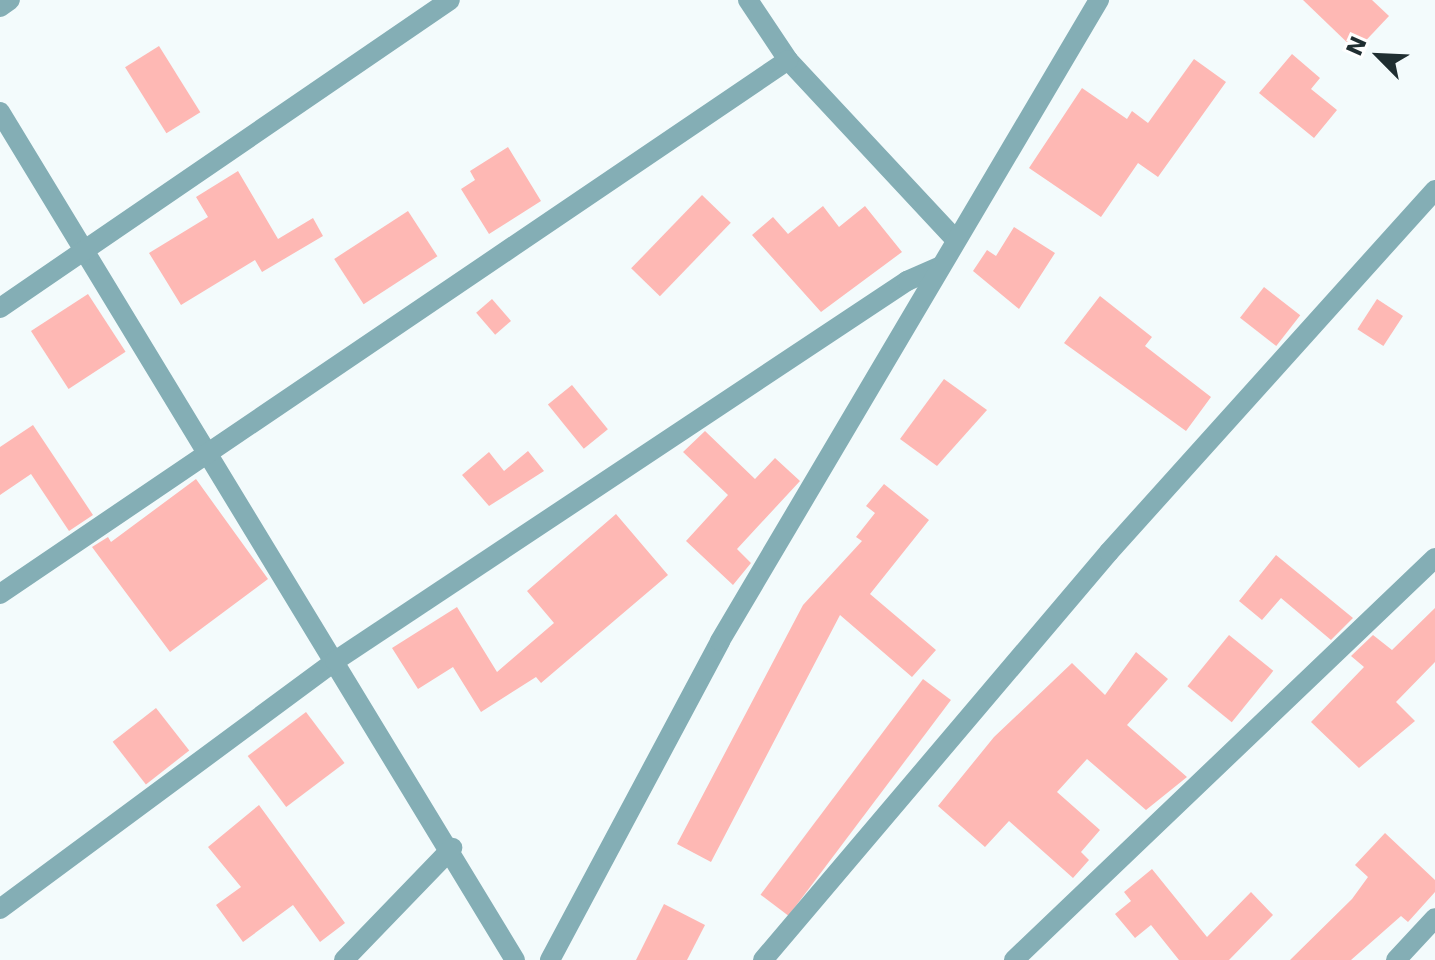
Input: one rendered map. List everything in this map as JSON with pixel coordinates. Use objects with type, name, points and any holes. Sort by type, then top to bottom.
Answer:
[{"type":"street","points":[[0,7],[10,0]]},
{"type":"street","points":[[0,308],[89,251],[450,0]]},
{"type":"street","points":[[748,0],[788,60],[955,239]]},
{"type":"street","points":[[550,960],[720,641],[1099,0]]},
{"type":"street","points":[[0,594],[788,60]]},
{"type":"street","points":[[0,112],[89,251],[204,458],[452,848],[515,960]]},
{"type":"street","points":[[763,960],[1130,528],[1435,190]]},
{"type":"street","points":[[0,909],[335,661],[907,281],[939,267]]},
{"type":"street","points":[[1014,960],[1435,558]]},
{"type":"street","points":[[344,960],[452,848]]},
{"type":"street","points":[[1396,960],[1435,918]]},
{"type":"building","points":[[1303,0],[1372,0],[1389,16],[1356,51]]},
{"type":"building","points":[[159,46],[200,112],[166,133],[125,67]]},
{"type":"building","points":[[1292,54],[1320,78],[1311,89],[1337,110],[1314,138],[1259,93]]},
{"type":"building","points":[[1194,59],[1226,82],[1158,177],[1138,163],[1101,217],[1029,168],[1082,88],[1127,119],[1132,111],[1148,123]]},
{"type":"building","points":[[508,147],[541,201],[489,234],[461,189],[475,180],[470,171]]},
{"type":"building","points":[[238,171],[278,239],[313,218],[323,236],[262,272],[255,260],[181,305],[149,253],[208,217],[196,197]]},
{"type":"building","points":[[702,195],[731,223],[660,296],[631,268]]},
{"type":"building","points":[[823,206],[839,227],[865,206],[902,252],[821,312],[752,235],[773,217],[788,234]]},
{"type":"building","points":[[408,211],[437,256],[364,304],[334,259]]},
{"type":"building","points":[[1014,227],[1055,253],[1019,309],[973,271],[987,250],[996,256]]},
{"type":"building","points":[[1264,287],[1300,315],[1276,346],[1240,318]]},
{"type":"building","points":[[88,294],[126,352],[69,389],[31,331]]},
{"type":"building","points":[[1100,296],[1152,337],[1145,346],[1211,397],[1186,431],[1064,343]]},
{"type":"building","points":[[492,299],[511,321],[495,335],[476,313]]},
{"type":"building","points":[[1377,299],[1403,316],[1383,346],[1357,329]]},
{"type":"building","points":[[944,379],[987,410],[937,466],[900,439]]},
{"type":"building","points":[[572,385],[608,429],[584,449],[548,405]]},
{"type":"building","points":[[33,425],[93,515],[69,531],[31,474],[0,495],[0,447]]},
{"type":"building","points":[[705,431],[755,479],[775,458],[800,481],[737,549],[751,563],[733,585],[686,541],[728,495],[683,452]]},
{"type":"building","points":[[528,451],[544,471],[489,506],[462,475],[489,452],[504,471]]},
{"type":"building","points":[[196,479],[268,579],[170,652],[92,547],[108,537],[111,542]]},
{"type":"building","points":[[884,484],[929,520],[870,594],[936,650],[912,677],[840,615],[711,862],[677,844],[803,605],[862,541],[856,537],[875,513],[866,506]]},
{"type":"building","points":[[616,514],[668,575],[541,683],[536,677],[481,712],[453,667],[418,689],[392,648],[457,607],[497,672],[554,623],[527,591]]},
{"type":"building","points":[[1276,555],[1353,618],[1331,640],[1281,598],[1262,620],[1239,601]]},
{"type":"building","points":[[1435,608],[1435,662],[1396,702],[1415,721],[1359,768],[1311,722],[1364,667],[1351,656],[1373,635],[1392,650]]},
{"type":"building","points":[[1229,635],[1273,671],[1232,722],[1187,686]]},
{"type":"building","points":[[1136,652],[1168,679],[1127,725],[1187,777],[1146,810],[1087,759],[1057,792],[1100,830],[1081,852],[1089,860],[1073,878],[1009,821],[985,847],[938,806],[994,737],[1072,663],[1105,695]]},
{"type":"building","points":[[923,679],[951,700],[788,916],[761,895]]},
{"type":"building","points":[[156,708],[189,751],[146,784],[113,742]]},
{"type":"building","points":[[306,712],[345,763],[286,807],[248,756]]},
{"type":"building","points":[[259,805],[345,923],[320,942],[293,905],[243,942],[216,905],[241,887],[208,847]]},
{"type":"building","points":[[1385,833],[1435,880],[1435,892],[1408,922],[1401,916],[1351,960],[1290,960],[1352,899],[1368,877],[1355,865]]},
{"type":"building","points":[[1152,869],[1207,937],[1251,892],[1273,915],[1229,960],[1179,960],[1151,925],[1135,938],[1115,914],[1131,901],[1124,892]]},
{"type":"building","points":[[664,904],[705,925],[687,960],[636,960]]}]
